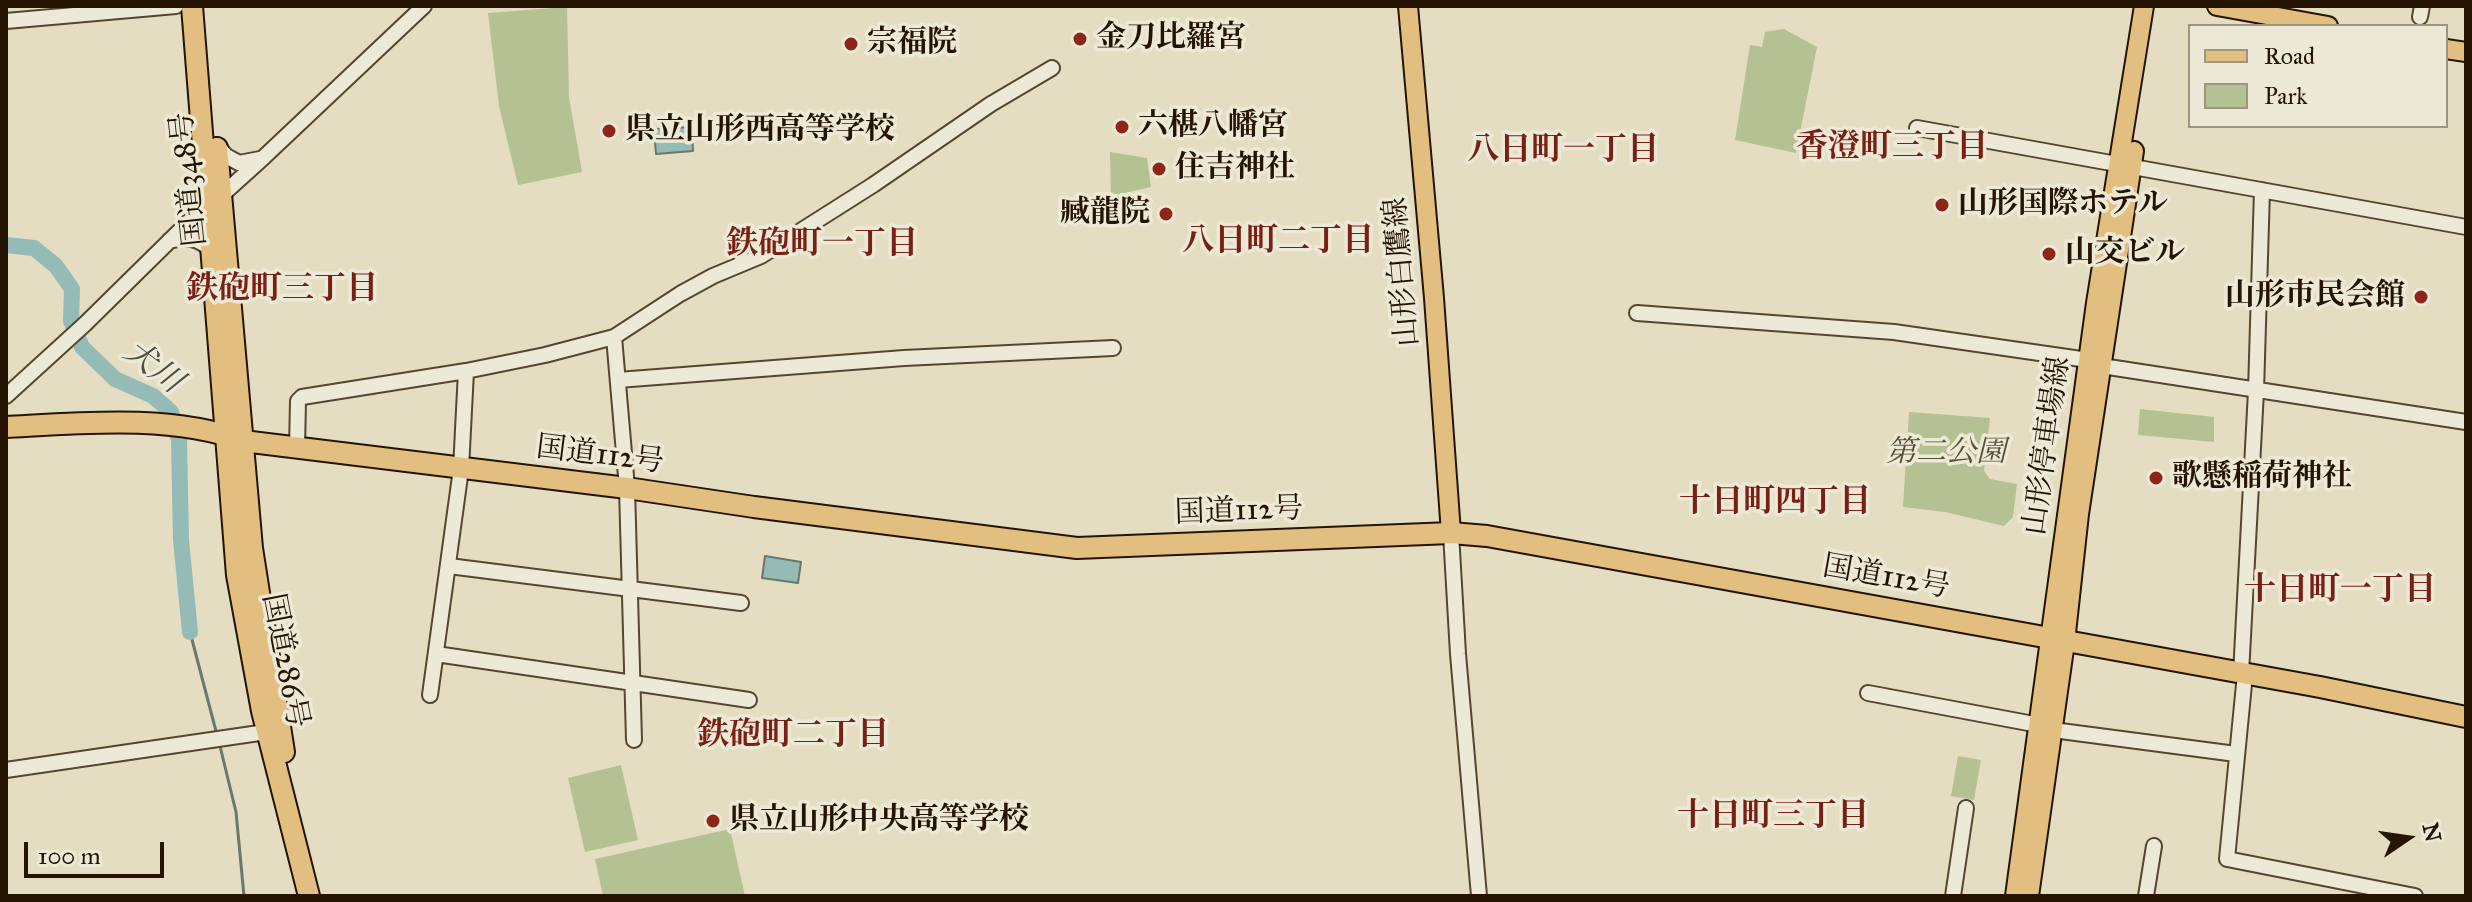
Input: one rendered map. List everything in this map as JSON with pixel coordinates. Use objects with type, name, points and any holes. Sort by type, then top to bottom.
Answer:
[{"type":"highway","name":"国道348号","points":[[192,6],[216,198],[234,437]]},
{"type":"highway","name":"国道348号","points":[[202,6],[217,144],[212,251],[234,437]]},
{"type":"highway","name":"国道112号","points":[[6,427],[99,422],[182,428],[297,448],[1077,548],[1451,533],[1487,536],[2466,717]]},
{"type":"highway","name":"国道286号","points":[[234,437],[252,548],[274,735],[309,896]]},
{"type":"highway","name":"国道286号","points":[[274,735],[319,896]]},
{"type":"main road","name":"山形白鷹線","points":[[1408,6],[1451,533]]},
{"type":"main road","name":"山形停車場線","points":[[2029,896],[2057,640],[2079,514],[2095,363],[2125,166],[2144,6]]},
{"type":"main road","name":"山形停車場線","points":[[2125,166],[2157,6]]},
{"type":"main road","points":[[2217,6],[2317,24]]},
{"type":"main road","name":"山形停車場線","points":[[2015,896],[2046,728]]},
{"type":"street","points":[[6,21],[176,6]]},
{"type":"street","points":[[6,396],[424,6]]},
{"type":"street","points":[[297,448],[298,401],[302,397],[466,371],[614,337],[680,294],[761,256],[873,185],[991,104],[1052,68]]},
{"type":"street","points":[[1917,128],[2466,227]]},
{"type":"street","points":[[217,144],[226,156],[239,163],[264,157]]},
{"type":"street","points":[[2262,190],[2243,674],[2227,859],[2415,896]]},
{"type":"street","points":[[168,242],[192,239],[200,241],[212,251]]},
{"type":"street","points":[[1637,313],[1894,332],[2466,422]]},
{"type":"street","points":[[614,337],[627,488],[634,740]]},
{"type":"street","points":[[618,380],[904,358],[1113,348]]},
{"type":"street","points":[[430,695],[461,469],[466,371]]},
{"type":"street","points":[[1451,533],[1479,896]]},
{"type":"street","points":[[449,566],[741,603]]},
{"type":"street","points":[[436,654],[749,700]]},
{"type":"street","points":[[1868,693],[2046,728],[2236,754]]},
{"type":"street","points":[[6,770],[274,735]]},
{"type":"street","points":[[1953,896],[1966,808]]},
{"type":"street","points":[[2146,896],[2154,846]]},
{"type":"green space","points":[[567,7],[569,97],[582,172],[518,185],[499,106],[488,13]]},
{"type":"green space","points":[[1784,29],[1817,47],[1796,153],[1735,140],[1750,45],[1762,47],[1765,32]]},
{"type":"green space","points":[[1110,152],[1147,158],[1151,187],[1111,196]]},
{"type":"green space","points":[[2140,409],[2214,417],[2214,442],[2138,435]]},
{"type":"green space","name":"第二公園","points":[[1909,412],[1990,418],[1984,471],[1990,479],[2017,484],[2013,517],[2004,526],[1945,512],[1903,507]]},
{"type":"green space","points":[[1958,756],[1981,760],[1974,800],[1951,796]]},
{"type":"green space","points":[[621,765],[638,840],[585,852],[568,778]]},
{"type":"green space","points":[[730,829],[745,896],[603,896],[595,859]]},
{"type":"water","points":[[692,127],[693,151],[656,154],[654,129]]},
{"type":"water","points":[[765,556],[801,562],[798,583],[762,578]]},
{"type":"waterway","name":"犬川","points":[[6,245],[34,248],[56,266],[72,289],[71,321],[82,347],[115,379],[153,396],[171,412],[179,440],[181,540],[190,632]]},
{"type":"waterway","points":[[190,632],[217,735]]},
{"type":"waterway","points":[[219,742],[236,812],[244,896]]},
{"type":"place","name":"金刀比羅宮","points":[[1080,39]]},
{"type":"place","name":"宗福院","points":[[851,44]]},
{"type":"place","name":"六椹八幡宮","points":[[1122,127]]},
{"type":"place","name":"県立山形西高等学校","points":[[609,131]]},
{"type":"place","name":"住吉神社","points":[[1159,169]]},
{"type":"place","name":"山形国際ホテル","points":[[1942,205]]},
{"type":"place","name":"臧龍院","points":[[1166,214]]},
{"type":"place","name":"山交ビル","points":[[2049,254]]},
{"type":"place","name":"山形市民会館","points":[[2421,297]]},
{"type":"place","name":"歌懸稲荷神社","points":[[2156,478]]},
{"type":"place","name":"県立山形中央高等学校","points":[[713,821]]},
{"type":"district","name":"香澄町三丁目","points":[[1892,148]]},
{"type":"district","name":"八日町一丁目","points":[[1563,151]]},
{"type":"district","name":"八日町二丁目","points":[[1278,242]]},
{"type":"district","name":"鉄砲町一丁目","points":[[822,245]]},
{"type":"district","name":"鉄砲町三丁目","points":[[282,290]]},
{"type":"district","name":"十日町四丁目","points":[[1775,503]]},
{"type":"district","name":"十日町一丁目","points":[[2340,591]]},
{"type":"district","name":"鉄砲町二丁目","points":[[793,736]]},
{"type":"district","name":"十日町三丁目","points":[[1773,817]]}]
